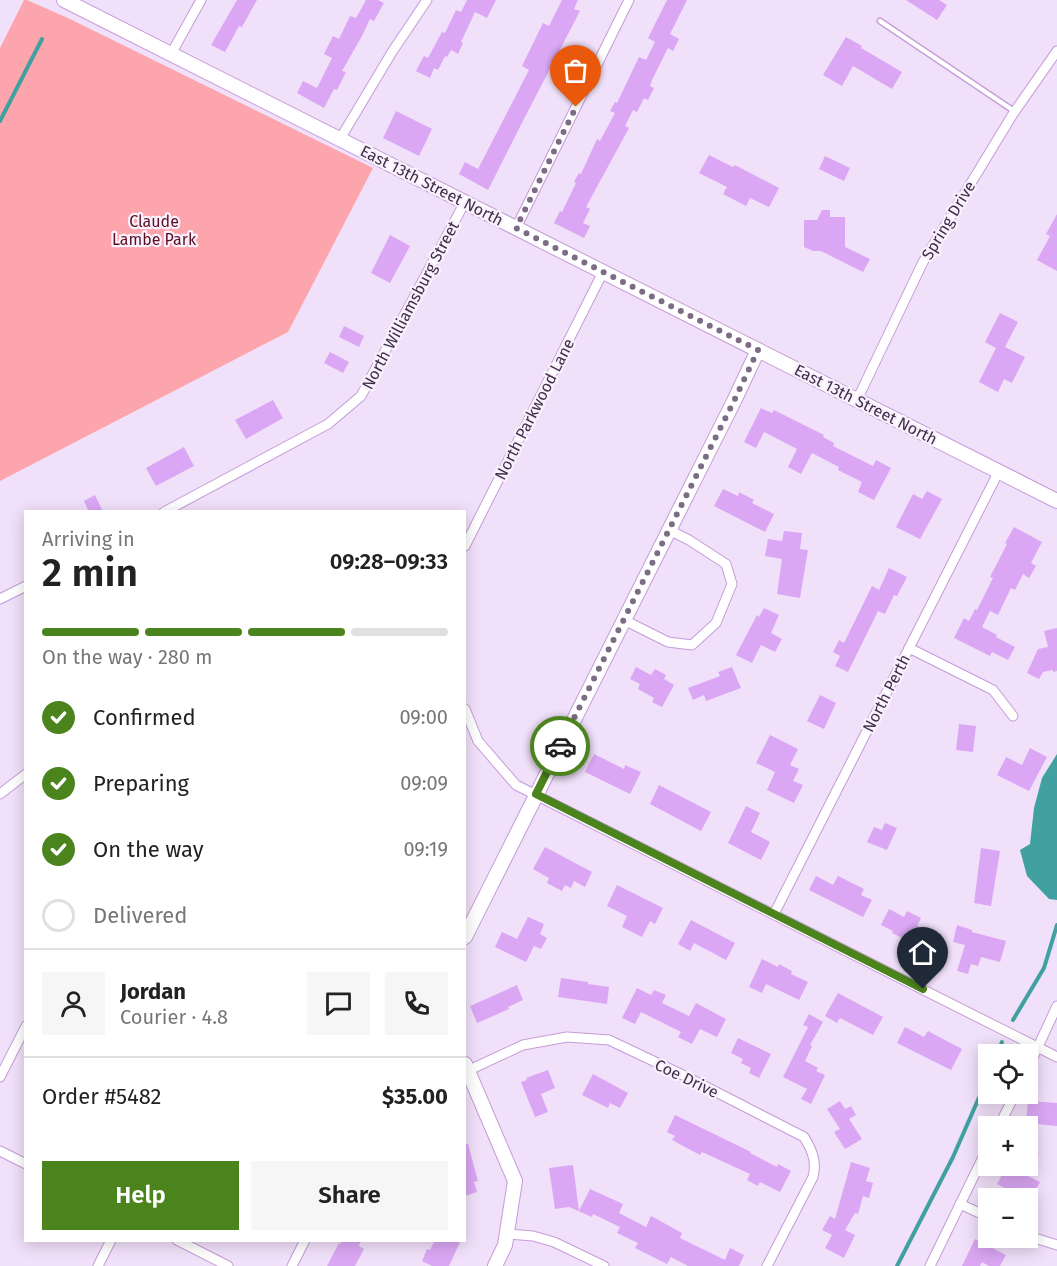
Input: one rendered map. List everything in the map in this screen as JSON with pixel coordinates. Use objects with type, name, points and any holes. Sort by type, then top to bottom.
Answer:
[{"type":"main road","name":"East 13th Street North","points":[[64,0],[1057,501]]},
{"type":"main road","points":[[466,934],[758,350]]},
{"type":"main road","points":[[466,1069],[515,1181],[505,1245],[495,1266]]},
{"type":"street","points":[[171,54],[201,0]]},
{"type":"street","points":[[340,139],[392,52],[428,0]]},
{"type":"street","points":[[516,228],[629,0]]},
{"type":"street","name":"Spring Drive","points":[[857,400],[923,262],[1014,111],[1057,51]]},
{"type":"street","name":"North Williamsburg Street","points":[[168,510],[328,424],[361,396],[465,202]]},
{"type":"street","name":"North Parkwood Lane","points":[[466,544],[603,272]]},
{"type":"street","name":"North Perth","points":[[774,914],[999,471]]},
{"type":"street","points":[[624,620],[668,642],[692,645],[716,623],[732,584],[726,564],[669,530]]},
{"type":"street","points":[[0,599],[24,587]]},
{"type":"street","points":[[909,648],[993,690],[1013,716]]},
{"type":"street","points":[[466,711],[478,741],[516,785],[1030,1044]]},
{"type":"street","points":[[0,795],[24,776]]},
{"type":"street","points":[[1057,1006],[1038,1048],[1057,1057]]},
{"type":"street","points":[[0,1077],[24,1030]]},
{"type":"street","name":"Coe Drive","points":[[466,1069],[523,1045],[567,1037],[609,1040],[804,1137],[812,1149],[815,1169],[813,1177],[767,1266]]},
{"type":"street","points":[[0,1151],[24,1163]]},
{"type":"street","points":[[930,1266],[978,1167]]},
{"type":"street","points":[[960,1204],[978,1212]]},
{"type":"street","points":[[507,1234],[533,1236],[554,1242],[604,1266]]},
{"type":"street","points":[[1038,1239],[1057,1245]]},
{"type":"street","points":[[98,1266],[110,1242]]},
{"type":"street","points":[[181,1242],[228,1266]]},
{"type":"street","points":[[292,1266],[305,1242]]},
{"type":"lane","points":[[880,21],[1014,111]]},
{"type":"green space","name":"Claude Lambe Park","points":[[24,0],[70,19],[373,168],[288,332],[0,481],[0,48]]},
{"type":"shaded area","points":[[1057,754],[1057,900],[1049,899],[1027,876],[1020,850],[1030,844],[1034,808],[1042,778]]},
{"type":"building","points":[[237,0],[257,0],[225,52],[211,45]]},
{"type":"building","points":[[366,0],[378,0],[384,3],[374,21],[370,19],[342,71],[346,72],[337,90],[334,89],[324,108],[297,93],[303,81],[317,88],[332,58],[324,54],[333,36],[339,39],[350,16],[356,18]]},
{"type":"building","points":[[467,0],[496,0],[487,18],[475,12],[458,54],[451,50],[438,70],[434,68],[430,78],[416,71],[424,56],[428,58],[442,32],[445,33],[456,10],[461,12]]},
{"type":"building","points":[[562,0],[578,0],[574,9],[580,11],[488,190],[459,174],[465,162],[478,169],[529,70],[522,66],[543,23],[549,26]]},
{"type":"building","points":[[667,0],[687,0],[670,34],[679,39],[673,51],[668,48],[652,80],[650,86],[654,88],[648,100],[644,98],[637,112],[633,110],[625,126],[629,128],[586,207],[590,209],[583,223],[590,226],[584,238],[554,223],[560,211],[562,212],[576,183],[574,182],[579,173],[581,174],[597,139],[600,141],[615,113],[610,111],[615,102],[617,103],[639,57],[646,60],[655,42],[648,38]]},
{"type":"building","points":[[906,0],[939,0],[947,5],[937,20]]},
{"type":"building","points":[[846,37],[902,72],[892,89],[853,66],[842,86],[823,75]]},
{"type":"building","points":[[396,111],[432,129],[419,156],[383,138]]},
{"type":"building","points":[[709,155],[733,167],[735,165],[779,188],[769,207],[750,198],[746,206],[723,194],[727,187],[699,173]]},
{"type":"building","points":[[825,156],[850,168],[844,181],[819,169]]},
{"type":"building","points":[[822,210],[830,210],[830,217],[845,217],[845,247],[870,259],[863,272],[821,251],[813,251],[804,247],[804,220],[817,220]]},
{"type":"building","points":[[1057,214],[1057,271],[1037,260],[1050,236],[1046,234]]},
{"type":"building","points":[[390,235],[410,246],[390,283],[371,273]]},
{"type":"building","points":[[1000,313],[1018,322],[1005,347],[1025,357],[1012,383],[1004,379],[998,392],[979,382],[996,348],[985,342]]},
{"type":"building","points":[[344,326],[364,336],[359,347],[339,337]]},
{"type":"building","points":[[330,352],[349,362],[343,373],[324,363]]},
{"type":"building","points":[[273,400],[283,418],[246,439],[235,420]]},
{"type":"building","points":[[761,408],[772,413],[774,410],[824,435],[823,437],[834,443],[833,446],[873,466],[876,460],[891,468],[874,500],[858,492],[862,482],[812,453],[801,474],[788,467],[797,449],[764,432],[756,448],[744,442]]},
{"type":"building","points":[[184,447],[194,466],[156,486],[146,468]]},
{"type":"building","points":[[723,489],[738,496],[739,492],[754,500],[752,503],[774,514],[765,532],[714,506]]},
{"type":"building","points":[[927,491],[942,499],[920,539],[896,527],[913,494],[922,499]]},
{"type":"building","points":[[95,495],[102,510],[88,510],[84,501]]},
{"type":"building","points":[[1014,527],[1042,542],[1031,563],[1036,566],[1029,578],[1023,574],[1015,590],[1011,588],[998,615],[990,611],[982,627],[1015,647],[1008,660],[992,652],[990,656],[954,638],[964,618],[969,621],[975,609],[977,610]]},
{"type":"building","points":[[784,531],[802,533],[800,549],[808,550],[800,598],[777,594],[782,559],[765,556],[768,539],[782,541]]},
{"type":"building","points":[[889,568],[907,577],[897,596],[894,595],[885,614],[878,611],[848,672],[835,666],[840,656],[833,652],[839,640],[844,643],[872,586],[879,590]]},
{"type":"building","points":[[764,608],[779,615],[771,633],[782,639],[775,652],[761,645],[752,663],[736,655],[757,615],[759,617]]},
{"type":"building","points":[[1057,628],[1057,671],[1043,672],[1039,679],[1027,673],[1038,649],[1048,647],[1044,631]]},
{"type":"building","points":[[636,667],[651,675],[655,669],[666,675],[664,679],[674,685],[662,707],[652,702],[654,698],[638,689],[640,684],[630,679]]},
{"type":"building","points":[[732,667],[741,688],[706,701],[704,695],[693,700],[688,688],[720,676],[718,672]]},
{"type":"building","points":[[820,695],[836,703],[824,729],[807,721]]},
{"type":"building","points":[[959,724],[976,726],[973,752],[956,750]]},
{"type":"building","points":[[770,735],[798,749],[790,765],[799,769],[793,781],[803,785],[794,803],[767,790],[775,772],[756,763]]},
{"type":"building","points":[[1030,748],[1047,757],[1029,791],[997,775],[1006,757],[1022,765]]},
{"type":"building","points":[[594,754],[624,769],[625,765],[641,772],[630,794],[585,772]]},
{"type":"building","points":[[659,785],[711,812],[701,831],[650,804]]},
{"type":"building","points":[[746,806],[760,813],[751,832],[770,842],[761,860],[728,843]]},
{"type":"building","points":[[885,823],[897,828],[887,850],[867,842],[874,827],[882,830]]},
{"type":"building","points":[[545,847],[592,872],[585,887],[574,881],[571,888],[565,885],[562,891],[547,883],[549,878],[533,869]]},
{"type":"building","points":[[981,848],[1000,851],[991,906],[974,903]]},
{"type":"building","points":[[816,876],[833,885],[838,876],[864,889],[861,895],[872,900],[863,917],[809,890]]},
{"type":"building","points":[[617,885],[663,908],[655,924],[650,921],[642,937],[622,927],[627,916],[607,906]]},
{"type":"building","points":[[889,909],[904,917],[907,911],[921,918],[917,926],[926,930],[919,946],[881,925]]},
{"type":"building","points":[[528,917],[544,924],[540,934],[547,938],[541,949],[534,946],[526,962],[495,947],[502,932],[517,939]]},
{"type":"building","points":[[691,920],[735,943],[726,960],[694,943],[690,951],[678,944]]},
{"type":"building","points":[[957,925],[972,930],[972,932],[1006,941],[1000,962],[981,957],[978,966],[971,964],[968,974],[957,971],[965,945],[953,942]]},
{"type":"building","points":[[762,959],[778,967],[779,964],[792,971],[791,974],[808,982],[799,1000],[766,984],[762,993],[749,987]]},
{"type":"building","points":[[561,978],[609,987],[607,1004],[558,997]]},
{"type":"building","points":[[517,985],[523,1000],[477,1023],[470,1006]]},
{"type":"building","points":[[637,988],[651,995],[654,990],[666,995],[662,1003],[689,1016],[696,1003],[726,1019],[717,1037],[700,1029],[692,1044],[678,1037],[681,1032],[641,1012],[635,1024],[622,1018]]},
{"type":"building","points":[[838,993],[883,1017],[873,1035],[840,1018],[837,1023],[825,1016]]},
{"type":"building","points":[[809,1014],[823,1022],[810,1045],[812,1046],[805,1061],[818,1068],[816,1071],[825,1075],[811,1104],[801,1099],[807,1089],[783,1077],[808,1027],[803,1025]]},
{"type":"building","points":[[905,1027],[924,1037],[928,1031],[962,1049],[951,1070],[897,1043]]},
{"type":"building","points":[[738,1038],[771,1054],[759,1078],[749,1073],[751,1068],[741,1063],[743,1059],[731,1053]]},
{"type":"building","points":[[548,1070],[555,1088],[541,1094],[548,1112],[535,1117],[521,1082]]},
{"type":"building","points":[[593,1074],[628,1093],[620,1108],[610,1103],[608,1108],[582,1095]]},
{"type":"building","points":[[840,1101],[845,1109],[851,1106],[856,1115],[849,1119],[862,1139],[845,1149],[834,1132],[840,1129],[827,1109]]},
{"type":"building","points":[[1038,1102],[1057,1103],[1057,1126],[1038,1124],[1038,1116],[1027,1116],[1028,1104],[1038,1104]]},
{"type":"building","points":[[675,1115],[777,1167],[778,1164],[791,1171],[780,1192],[760,1182],[758,1186],[747,1180],[750,1174],[702,1152],[700,1155],[672,1140],[675,1136],[667,1132]]},
{"type":"building","points":[[466,1144],[468,1144],[478,1181],[474,1182],[477,1192],[466,1196]]},
{"type":"building","points":[[851,1162],[870,1168],[866,1181],[873,1183],[869,1198],[863,1196],[858,1214],[855,1213],[845,1230],[855,1235],[844,1258],[825,1248],[832,1235],[822,1230],[830,1216],[835,1219]]},
{"type":"building","points":[[573,1165],[579,1211],[590,1189],[623,1204],[619,1213],[646,1227],[651,1216],[682,1233],[680,1238],[725,1260],[730,1248],[744,1255],[739,1266],[688,1266],[671,1257],[667,1264],[635,1248],[638,1243],[617,1233],[620,1227],[593,1214],[592,1217],[569,1207],[555,1209],[549,1168]]},
{"type":"building","points":[[1001,1176],[1028,1176],[1040,1182],[1037,1188],[1005,1188],[997,1184]]},
{"type":"building","points":[[975,1239],[978,1241],[978,1248],[992,1248],[1006,1255],[1000,1266],[989,1266],[982,1262],[980,1266],[962,1266]]},
{"type":"building","points":[[342,1242],[360,1242],[359,1246],[364,1249],[355,1266],[327,1266],[339,1243]]},
{"type":"building","points":[[434,1242],[460,1242],[449,1266],[432,1266],[422,1261],[427,1249],[430,1250]]},
{"type":"waterway","points":[[0,121],[42,39]]},
{"type":"waterway","points":[[1013,1020],[1044,968],[1057,925]]},
{"type":"waterway","points":[[897,1266],[953,1157],[978,1100]]},
{"type":"way so far","points":[[560,746],[758,350],[516,228],[576,107]]},
{"type":"route","points":[[560,746],[536,794],[923,989]]}]
